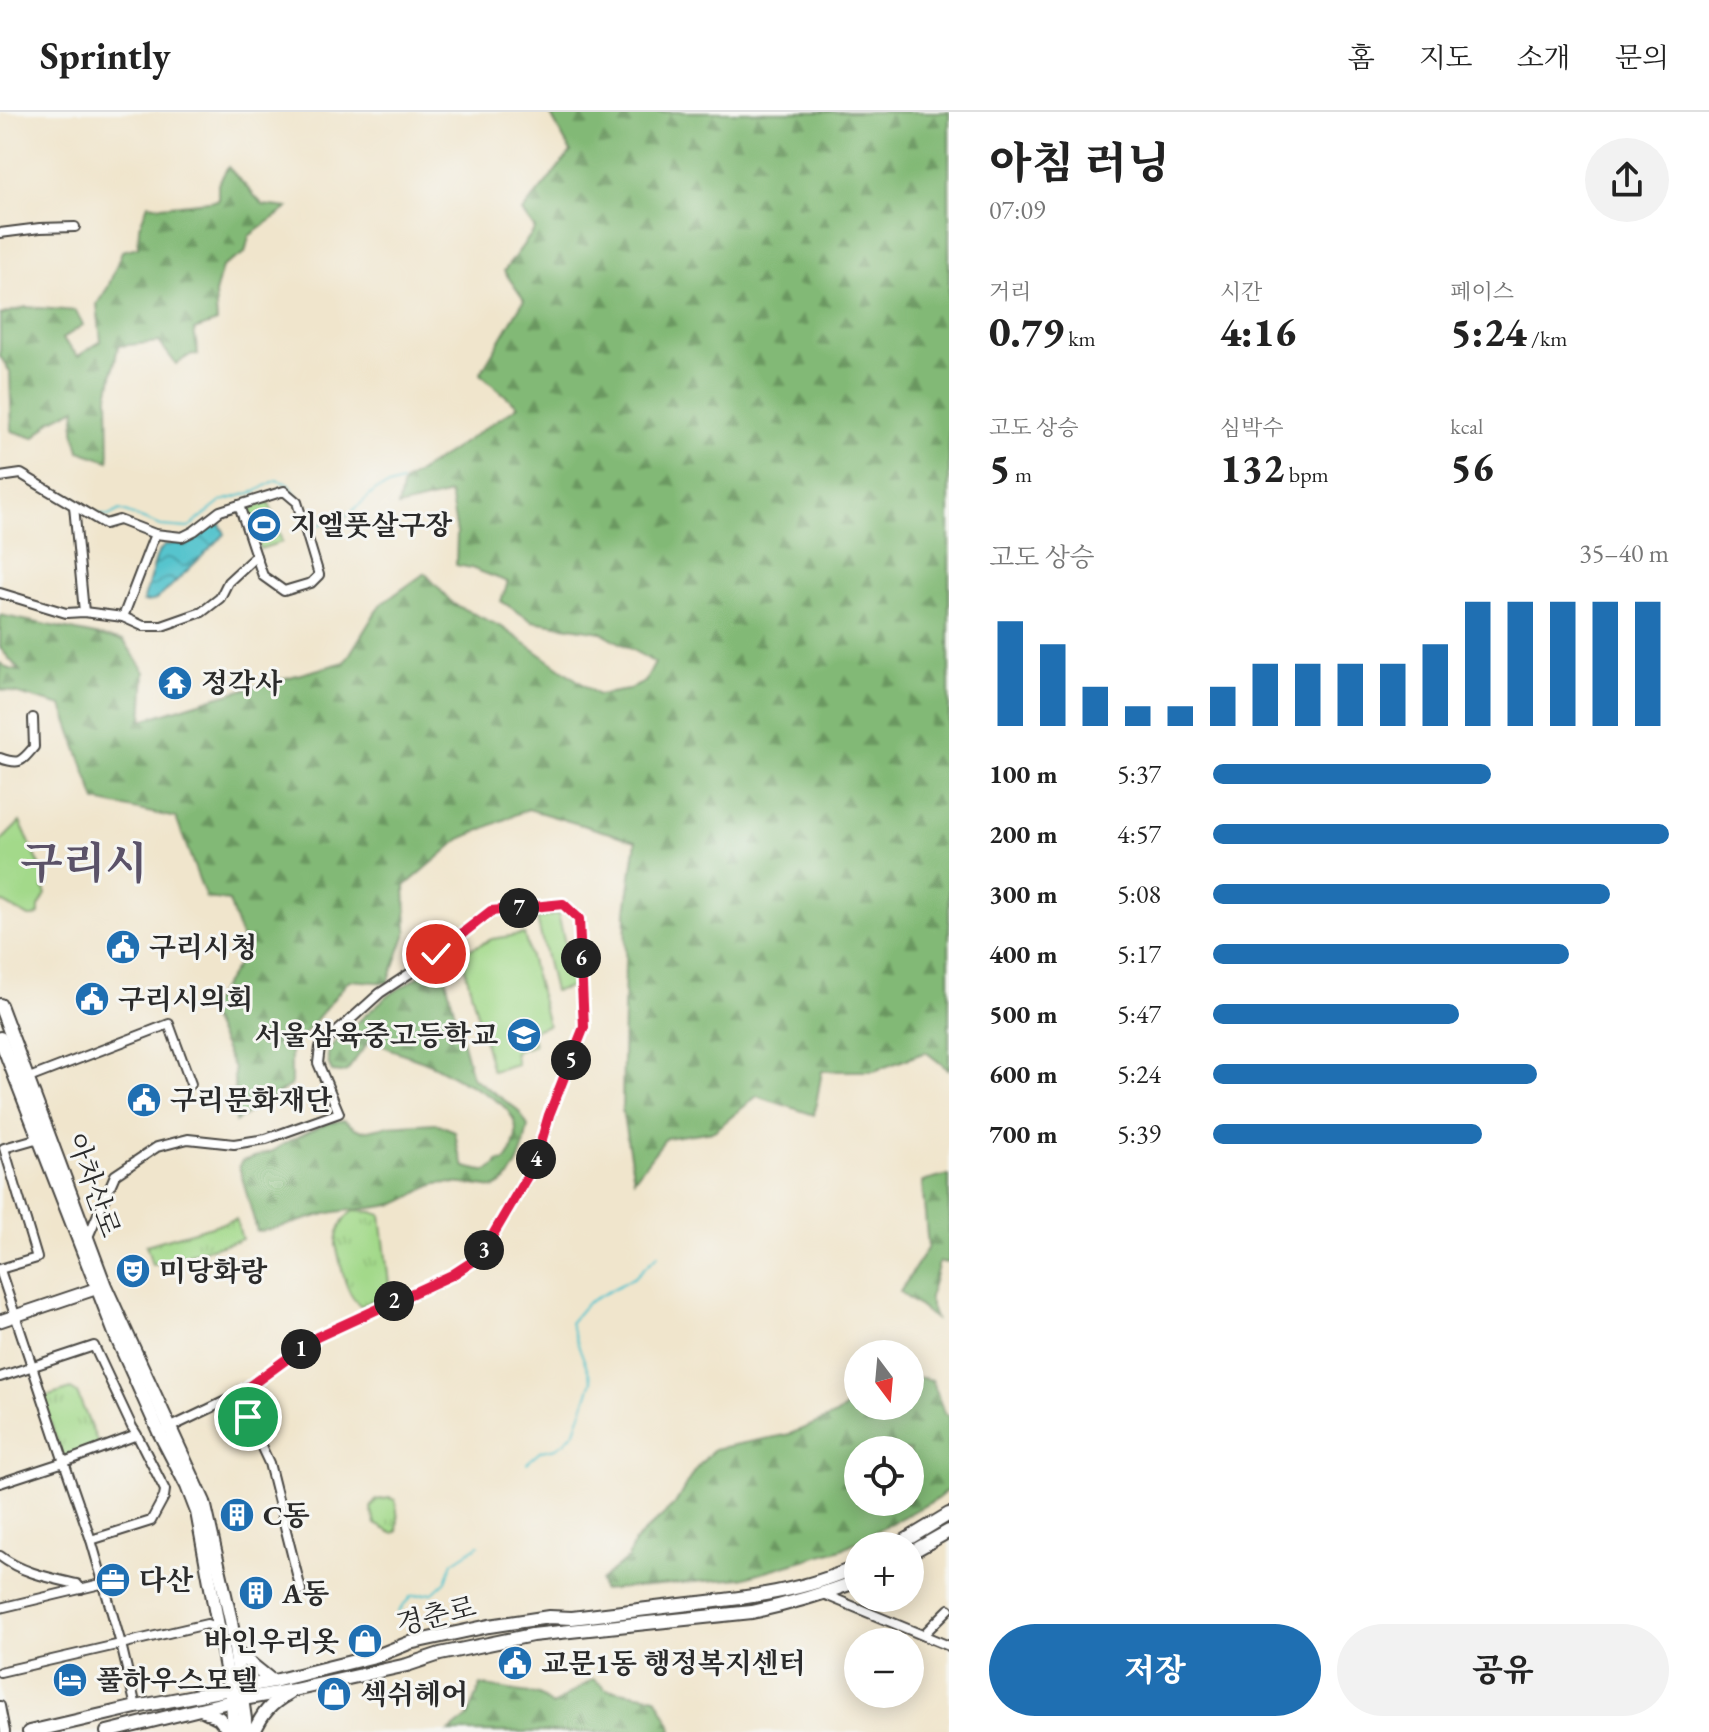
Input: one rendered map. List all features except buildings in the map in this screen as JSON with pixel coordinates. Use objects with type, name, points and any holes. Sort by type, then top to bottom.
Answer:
[{"type":"main road","name":"아차산로","points":[[0,1005],[87,1238],[100,1287]]},
{"type":"main road","name":"아차산로","points":[[0,1038],[100,1287],[165,1430],[197,1512],[236,1694]]},
{"type":"main road","name":"아차산로","points":[[165,1430],[204,1502],[231,1621],[236,1652],[236,1694]]},
{"type":"main road","points":[[919,1532],[949,1514]]},
{"type":"main road","points":[[924,1545],[949,1531]]},
{"type":"main road","name":"경춘로","points":[[107,1732],[144,1728],[272,1681],[379,1655],[409,1643],[524,1620],[572,1618],[733,1599],[844,1573]]},
{"type":"main road","name":"경춘로","points":[[29,1732],[136,1707],[294,1690],[532,1635],[752,1612],[844,1586]]},
{"type":"main road","points":[[236,1652],[272,1681]]},
{"type":"main road","points":[[254,1732],[269,1707],[294,1690]]},
{"type":"main road","points":[[232,1732],[236,1694]]},
{"type":"main road","points":[[236,1694],[245,1732]]},
{"type":"main road","points":[[201,1709],[219,1718],[232,1732]]},
{"type":"street","points":[[0,233],[75,227]]},
{"type":"street","points":[[0,477],[21,474],[105,524],[119,520],[155,534],[182,537],[220,511],[239,505],[284,491],[297,502],[319,575],[311,583],[284,591],[263,576],[239,505]]},
{"type":"street","points":[[74,506],[84,612]]},
{"type":"street","points":[[123,617],[155,534]]},
{"type":"street","points":[[0,593],[66,613],[123,617],[143,626],[162,626],[202,612],[220,598],[228,582],[256,556]]},
{"type":"street","points":[[0,758],[14,763],[22,761],[34,747],[33,718]]},
{"type":"street","points":[[87,1238],[115,1175],[157,1147],[188,1139],[234,1144],[266,1139],[339,1113],[318,1063],[320,1047],[380,993],[491,911],[563,904],[579,919],[584,1027],[549,1115],[535,1163],[484,1250],[452,1275],[317,1337],[236,1396],[165,1430]]},
{"type":"street","points":[[29,1078],[169,1024],[191,1084]]},
{"type":"street","points":[[2,1149],[39,1138]]},
{"type":"street","points":[[0,1139],[37,1258],[0,1270],[105,1583],[136,1707]]},
{"type":"street","points":[[0,1321],[100,1287]]},
{"type":"street","points":[[0,1377],[94,1346],[165,1490],[151,1521],[91,1540]]},
{"type":"street","points":[[236,1396],[269,1463],[301,1590]]},
{"type":"street","points":[[0,1483],[137,1435]]},
{"type":"street","points":[[0,1556],[32,1573],[77,1584],[81,1589]]},
{"type":"street","points":[[0,1608],[105,1583]]},
{"type":"street","points":[[822,1594],[906,1628]]},
{"type":"street","points":[[924,1634],[949,1609]]},
{"type":"street","points":[[0,1672],[207,1624],[219,1626]]},
{"type":"street","points":[[924,1635],[949,1646]]},
{"type":"street","points":[[0,1706],[5,1732]]},
{"type":"green space","points":[[549,112],[949,112],[949,1070],[926,1052],[874,1071],[822,1071],[814,1115],[757,1096],[714,1131],[666,1138],[634,1179],[622,1110],[626,911],[636,841],[528,809],[460,839],[405,886],[407,930],[388,983],[349,980],[291,1050],[291,1085],[235,1122],[234,1069],[207,1010],[246,952],[229,901],[206,898],[176,818],[96,801],[62,706],[0,689],[0,663],[20,671],[0,648],[0,615],[124,641],[145,672],[142,720],[345,662],[380,605],[425,573],[453,604],[502,627],[598,695],[628,690],[645,682],[655,663],[601,632],[532,621],[501,601],[508,582],[456,565],[457,533],[450,494],[398,507],[403,483],[518,406],[480,374],[524,300],[504,271],[535,229],[522,212],[571,152]]},
{"type":"green space","points":[[228,167],[263,205],[288,208],[249,236],[245,253],[222,267],[215,294],[217,322],[194,330],[198,355],[192,354],[176,364],[159,342],[118,346],[108,396],[109,461],[79,451],[74,430],[76,408],[52,420],[34,438],[12,431],[10,372],[0,356],[0,315],[26,307],[76,311],[83,325],[62,339],[78,356],[101,341],[97,304],[108,287],[122,251],[138,247],[139,227],[148,204],[161,206],[218,200],[218,184]]},
{"type":"green space","name":"지엘풋살구장","points":[[269,502],[282,542],[260,549],[247,509]]},
{"type":"green space","points":[[20,822],[49,885],[43,887],[46,894],[39,914],[34,917],[0,901],[0,842]]},
{"type":"green space","points":[[558,914],[575,986],[554,991],[537,919]]},
{"type":"green space","points":[[524,934],[548,1025],[527,1033],[531,1033],[534,1045],[514,1052],[517,1064],[492,1071],[461,953],[492,939]]},
{"type":"green space","points":[[434,967],[440,967],[444,972],[472,1077],[518,1110],[528,1126],[522,1153],[514,1170],[494,1188],[458,1183],[437,1184],[390,1205],[330,1213],[257,1231],[239,1166],[242,1161],[273,1151],[326,1123],[344,1120],[363,1131],[435,1123],[455,1131],[465,1167],[487,1171],[508,1157],[516,1129],[507,1110],[489,1095],[435,1066],[392,1050],[374,1039],[369,1041],[347,1071],[332,1072],[330,1068],[328,1053],[334,1043],[386,997]]},
{"type":"green space","points":[[949,1176],[949,1263],[939,1262],[929,1300],[935,1319],[900,1292],[928,1247],[922,1182]]},
{"type":"green space","points":[[353,1211],[381,1215],[390,1292],[362,1306],[348,1288],[336,1245],[341,1226]]},
{"type":"green space","points":[[236,1219],[242,1239],[152,1265],[146,1245]]},
{"type":"green space","points":[[924,1379],[932,1380],[944,1413],[949,1417],[949,1489],[924,1506],[924,1436],[844,1436],[844,1516],[905,1516],[874,1532],[844,1532],[842,1549],[742,1578],[602,1590],[600,1581],[628,1558],[634,1542],[675,1504],[694,1471],[714,1449],[790,1434],[844,1409],[844,1420],[924,1420]]},
{"type":"green space","points":[[71,1389],[77,1393],[100,1448],[64,1462],[42,1398]]},
{"type":"green space","points":[[376,1500],[395,1500],[398,1518],[397,1532],[392,1533],[375,1524],[371,1508]]},
{"type":"green space","points":[[593,1679],[607,1689],[656,1697],[672,1732],[449,1732],[468,1717],[481,1685],[539,1695],[552,1706]]},
{"type":"water","points":[[218,520],[225,534],[162,595],[153,601],[143,602],[157,555],[164,546],[197,538]]},
{"type":"waterway","points":[[95,513],[108,516],[120,510],[161,526],[188,528],[222,501],[257,491],[276,480],[289,484],[298,498]]},
{"type":"waterway","points":[[301,503],[319,525],[349,514],[376,490],[401,482]]},
{"type":"waterway","points":[[527,1463],[541,1451],[564,1443],[575,1431],[592,1381],[570,1323],[587,1303],[635,1277],[658,1255]]},
{"type":"waterway","points":[[398,1612],[411,1596],[433,1593],[446,1581],[453,1562],[479,1545]]},
{"type":"place","name":"지엘풋살구장","points":[[264,525]]},
{"type":"place","name":"정각사","points":[[175,683]]},
{"type":"place","name":"구리시청","points":[[123,947]]},
{"type":"place","name":"구리시의회","points":[[92,999]]},
{"type":"place","name":"서울삼육중고등학교","points":[[524,1035]]},
{"type":"place","name":"구리문화재단","points":[[144,1100]]},
{"type":"place","name":"미당화랑","points":[[133,1271]]},
{"type":"place","name":"C동","points":[[237,1515]]},
{"type":"place","name":"다산","points":[[113,1580]]},
{"type":"place","name":"A동","points":[[256,1593]]},
{"type":"place","name":"바인우리옷","points":[[365,1641]]},
{"type":"place","name":"교문1동 행정복지센터","points":[[515,1663]]},
{"type":"place","name":"풀하우스모텔","points":[[70,1680]]},
{"type":"place","name":"섹쉬헤어","points":[[334,1694]]},
{"type":"district","name":"구리시","points":[[84,863]]},
{"type":"route","points":[[248,1417],[236,1396],[317,1337],[452,1275],[475,1260],[497,1229],[535,1163],[549,1115],[584,1027],[579,919],[563,904],[491,911],[436,954]]}]
